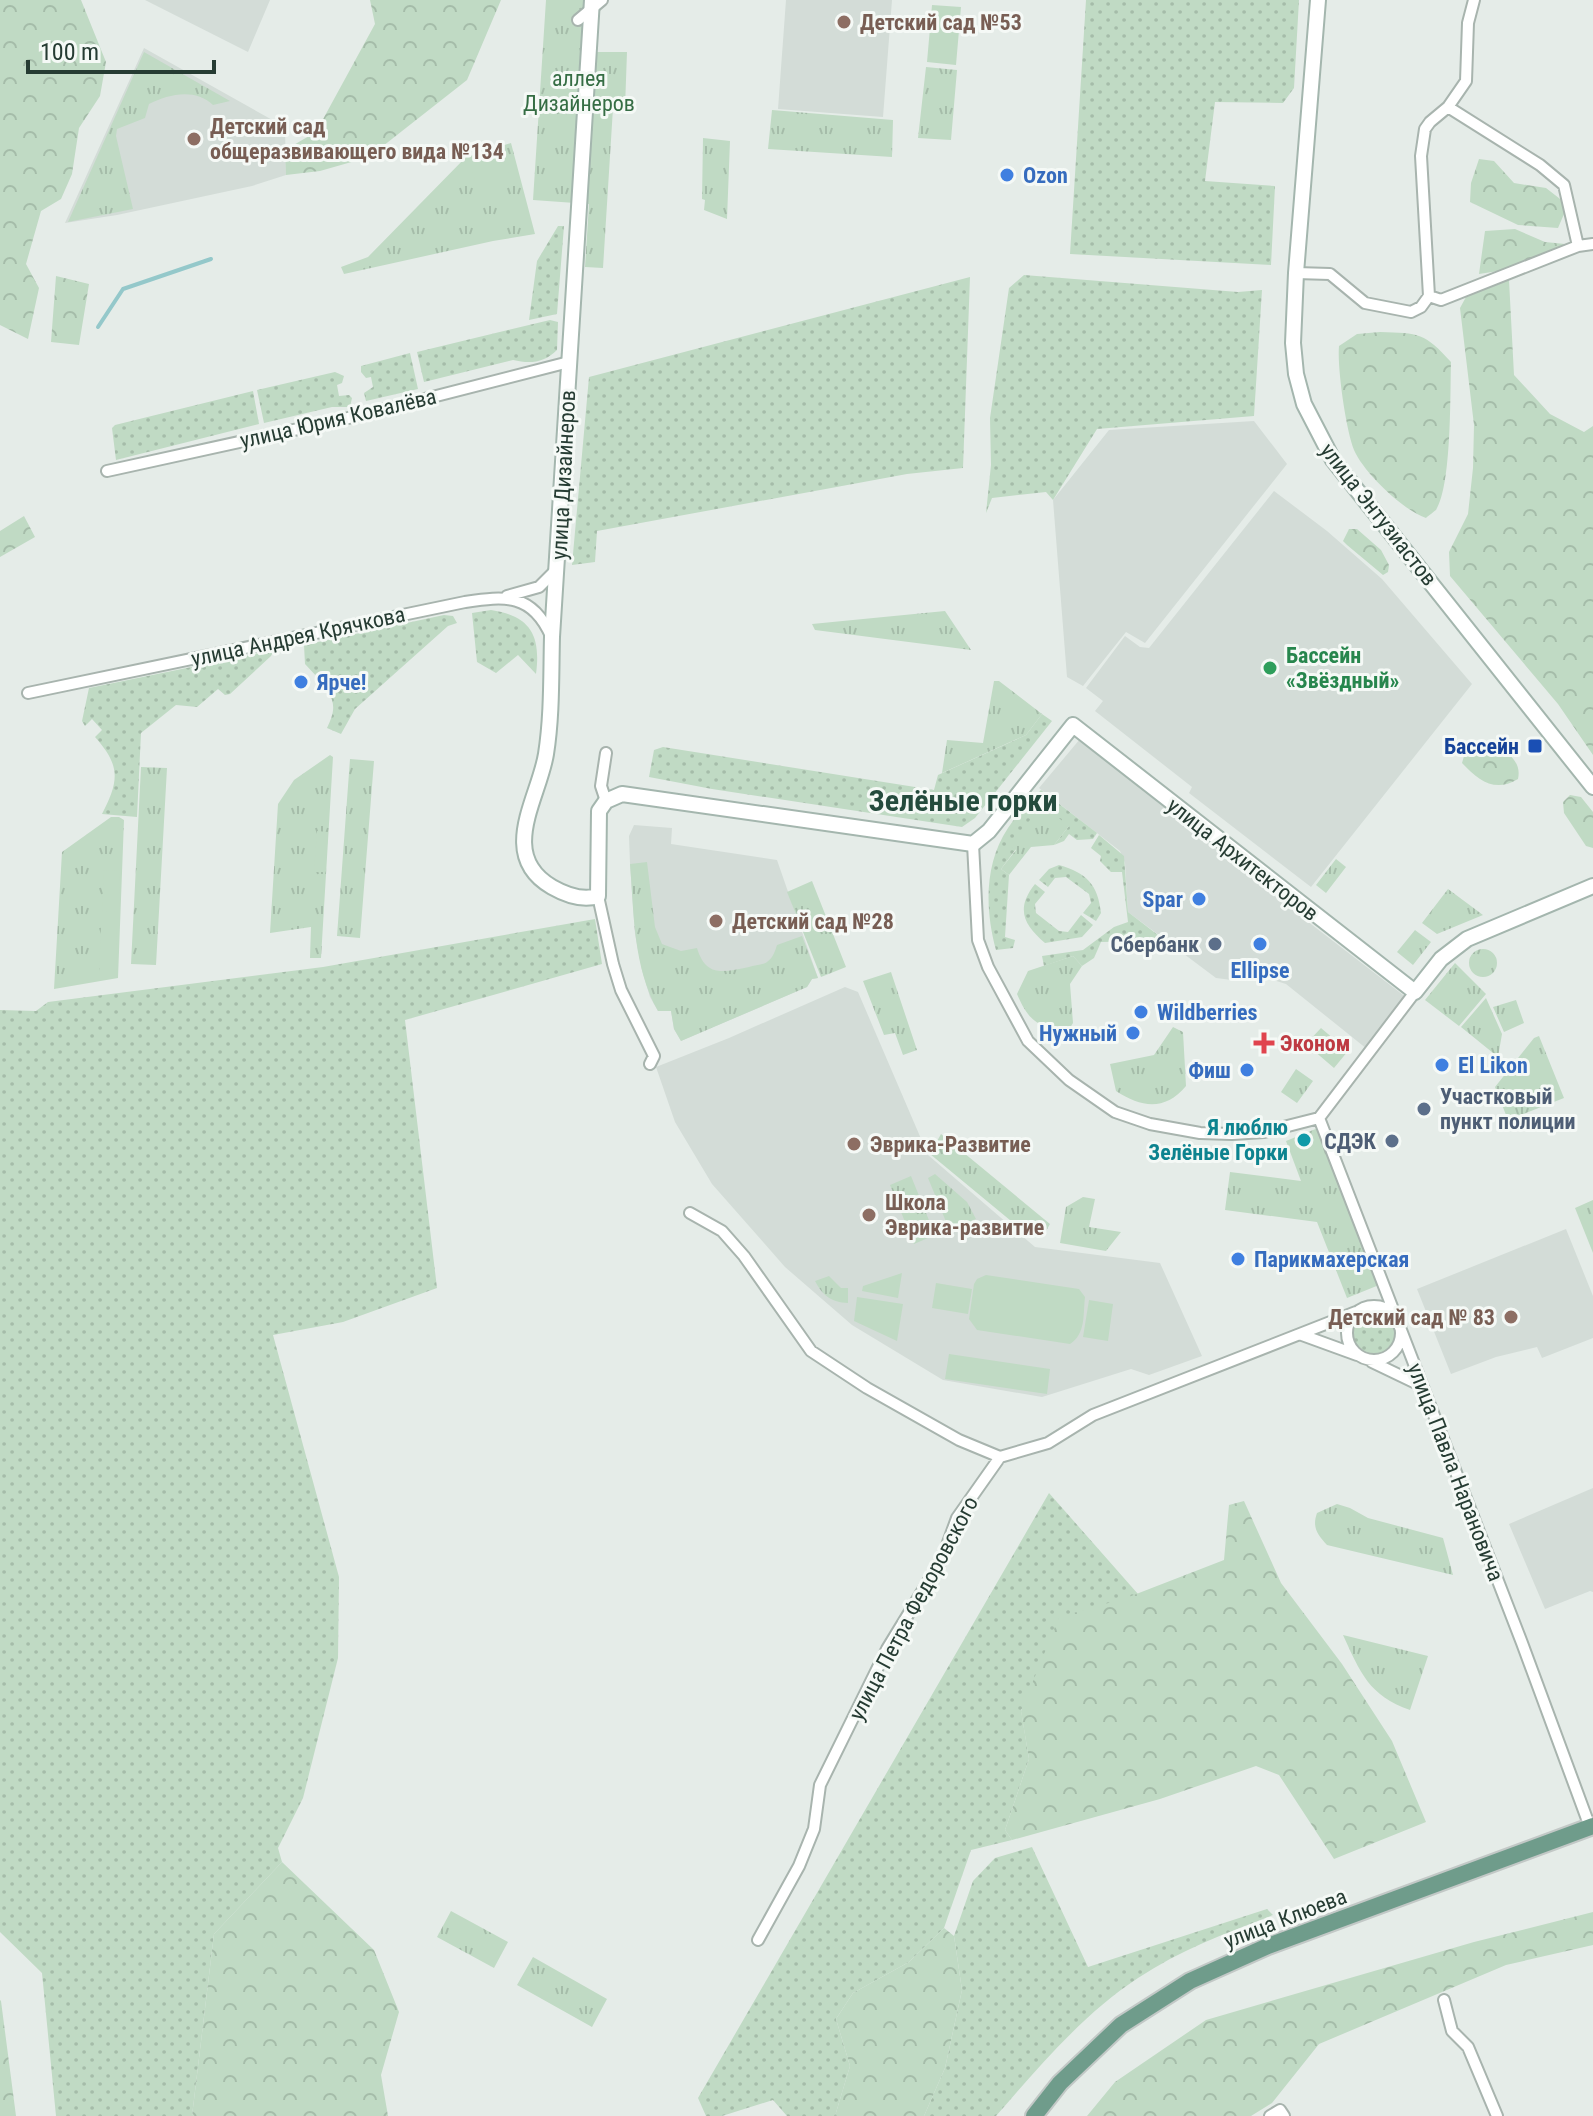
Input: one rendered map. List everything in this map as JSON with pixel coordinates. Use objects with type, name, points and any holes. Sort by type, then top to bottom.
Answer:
[{"type":"main road","name":"улица Клюева","points":[[1034,2116],[1060,2083],[1121,2025],[1190,1981],[1268,1946],[1591,1826]]},
{"type":"street","name":"улица Энтузиастов","points":[[1318,0],[1293,343],[1296,374],[1304,404],[1322,443],[1593,787]]},
{"type":"street","points":[[1296,273],[1330,274],[1365,303],[1380,307],[1411,312],[1421,307],[1429,296],[1421,147],[1430,122],[1448,107],[1466,81],[1468,23],[1474,0]]},
{"type":"street","points":[[578,20],[595,3]]},
{"type":"street","name":"улица Дизайнеров","points":[[595,3],[569,362],[546,754],[524,828],[524,847],[529,863],[545,882],[581,898],[598,896]]},
{"type":"street","points":[[1448,107],[1540,165],[1564,185],[1578,246]]},
{"type":"street","points":[[1429,296],[1441,300],[1578,246],[1593,244]]},
{"type":"street","name":"улица Юрия Ковалёва","points":[[107,471],[362,415],[569,362]]},
{"type":"street","name":"улица Андрея Крячкова","points":[[28,693],[501,597],[539,587],[557,568]]},
{"type":"street","points":[[501,597],[525,604],[536,611],[552,637]]},
{"type":"street","name":"улица Архитекторов","points":[[973,844],[989,831],[1073,725],[1415,992]]},
{"type":"street","points":[[606,753],[601,786],[606,801]]},
{"type":"street","points":[[650,1064],[654,1056],[621,990],[598,896],[599,811],[606,801],[622,794],[973,844],[978,940],[988,967],[1028,1041],[1069,1080],[1115,1112],[1150,1124],[1200,1133],[1264,1132],[1319,1118],[1441,959],[1467,939],[1593,886]]},
{"type":"street","name":"улица Павла Нарановича","points":[[1319,1118],[1400,1322],[1591,1826]]},
{"type":"street","points":[[690,1213],[722,1231],[744,1256],[811,1351],[867,1388],[959,1440],[1000,1457],[1048,1443],[1093,1415],[1391,1300]]},
{"type":"street","points":[[1356,1312],[1349,1322],[1347,1334],[1350,1346],[1362,1357],[1381,1360],[1395,1351],[1401,1338],[1400,1322],[1392,1312],[1374,1305]]},
{"type":"street","points":[[1302,1335],[1362,1357],[1422,1386]]},
{"type":"street","name":"улица Петра Федоровского","points":[[758,1940],[799,1866],[814,1829],[820,1785],[887,1649],[942,1559],[957,1518],[1000,1457]]},
{"type":"street","points":[[1444,2000],[1452,2031],[1468,2047],[1497,2116]]},
{"type":"shaded area","points":[[145,0],[270,0],[248,52]]},
{"type":"shaded area","points":[[786,0],[892,0],[883,117],[778,109]]},
{"type":"shaded area","name":"Детский сад общеразвивающего вида №134","points":[[144,48],[285,127],[286,175],[252,186],[65,223]]},
{"type":"shaded area","points":[[1254,421],[1287,464],[1145,643],[1126,632],[1083,686],[1067,677],[1053,500],[1109,430]]},
{"type":"shaded area","points":[[1274,491],[1327,531],[1382,579],[1472,684],[1311,887],[1189,793],[1192,787],[1095,711],[1103,701],[1086,688],[1125,636],[1140,647],[1149,648]]},
{"type":"shaded area","points":[[1080,739],[1264,888],[1407,998],[1367,1049],[1286,984],[1267,978],[1240,981],[1216,978],[1128,912],[1125,863],[1120,851],[1039,788]]},
{"type":"shaded area","name":"Детский сад №28","points":[[634,825],[672,828],[671,844],[777,860],[818,978],[812,979],[807,987],[681,1041],[674,1029],[671,1011],[658,1011],[650,997],[642,970],[635,934],[630,864],[629,836]]},
{"type":"shaded area","name":"Школа Эврика-развитие","points":[[845,987],[858,992],[928,1155],[1035,1247],[1160,1263],[1202,1356],[1149,1375],[1131,1369],[1042,1397],[943,1380],[852,1325],[785,1267],[712,1184],[675,1122],[656,1067]]},
{"type":"shaded area","name":"Детский сад № 83","points":[[1566,1229],[1593,1296],[1593,1338],[1542,1358],[1537,1347],[1496,1357],[1451,1374],[1417,1289]]},
{"type":"shaded area","points":[[1593,1488],[1593,1592],[1545,1609],[1509,1524]]},
{"type":"green space","points":[[0,0],[81,0],[106,62],[100,96],[79,128],[72,174],[61,199],[41,211],[26,264],[39,288],[28,339],[0,325]]},
{"type":"green space","points":[[370,0],[501,0],[467,80],[369,157],[320,171],[286,175],[285,150],[316,132],[375,24]]},
{"type":"green space","name":"аллея Дизайнеров","points":[[546,0],[586,0],[583,52],[627,52],[625,108],[613,108],[603,268],[585,267],[589,204],[533,200]]},
{"type":"green space","points":[[1086,0],[1299,0],[1294,88],[1283,103],[1215,102],[1205,181],[1275,186],[1271,265],[1070,254]]},
{"type":"green space","points":[[932,5],[961,7],[956,65],[927,62]]},
{"type":"green space","points":[[144,52],[230,101],[213,105],[198,96],[182,94],[149,104],[145,118],[117,129],[133,209],[68,222]]},
{"type":"green space","points":[[926,67],[957,70],[951,140],[918,138]]},
{"type":"green space","points":[[772,110],[893,120],[892,157],[768,149]]},
{"type":"green space","points":[[703,138],[730,141],[727,219],[704,210]]},
{"type":"green space","points":[[511,143],[535,234],[344,274],[341,267],[368,257],[466,157]]},
{"type":"green space","points":[[504,145],[511,172],[475,181],[469,158]]},
{"type":"green space","points":[[1479,159],[1494,161],[1514,183],[1546,188],[1564,202],[1564,214],[1558,228],[1518,225],[1470,202],[1471,183]]},
{"type":"green space","points":[[558,226],[564,226],[557,314],[529,320],[537,261]]},
{"type":"green space","points":[[1515,229],[1545,242],[1565,244],[1511,269],[1479,274],[1485,231]]},
{"type":"green space","points":[[1024,275],[1238,292],[1262,290],[1254,416],[1097,429],[1053,500],[1046,492],[992,498],[986,513],[991,465],[990,418],[1009,288]]},
{"type":"green space","points":[[56,276],[89,284],[79,345],[51,342]]},
{"type":"green space","points":[[970,277],[963,468],[907,474],[597,531],[595,562],[572,565],[589,377]]},
{"type":"green space","points":[[1509,280],[1514,375],[1550,414],[1584,432],[1593,426],[1593,755],[1558,704],[1450,576],[1449,552],[1468,514],[1473,468],[1474,425],[1460,308],[1466,297]]},
{"type":"green space","points":[[550,320],[558,322],[557,350],[547,358],[531,362],[513,360],[424,382],[417,352]]},
{"type":"green space","points":[[1380,332],[1420,336],[1451,362],[1445,481],[1436,510],[1426,518],[1406,507],[1375,480],[1359,459],[1351,441],[1341,383],[1339,346],[1357,334]]},
{"type":"green space","points":[[410,353],[418,389],[366,401],[364,393],[373,387],[371,377],[366,378],[361,366]]},
{"type":"green space","points":[[335,372],[344,376],[342,383],[337,385],[339,396],[349,395],[352,398],[350,407],[332,407],[264,423],[257,390]]},
{"type":"green space","points":[[253,391],[259,424],[116,460],[112,428],[115,425]]},
{"type":"green space","points":[[24,516],[35,537],[0,557],[0,531]]},
{"type":"green space","points":[[1349,529],[1357,529],[1381,550],[1389,565],[1388,572],[1383,575],[1343,541]]},
{"type":"green space","points":[[491,610],[516,617],[530,630],[537,649],[536,674],[518,655],[496,673],[477,662],[472,613]]},
{"type":"green space","points":[[945,611],[971,650],[815,630],[812,624]]},
{"type":"green space","points":[[444,615],[453,616],[457,623],[448,626],[355,709],[341,734],[327,728],[333,709],[328,691],[333,685],[324,675],[318,678],[305,664],[304,645]]},
{"type":"green space","points":[[274,650],[230,694],[225,695],[218,689],[197,707],[176,705],[141,733],[137,817],[102,814],[112,792],[115,774],[109,757],[95,737],[102,730],[92,719],[85,726],[82,721],[89,688]]},
{"type":"green space","points":[[994,681],[999,681],[1042,714],[1026,735],[942,773],[947,740],[983,743]]},
{"type":"green space","points":[[1042,714],[1052,721],[975,818],[962,827],[649,777],[654,750],[663,747],[934,790],[938,775],[1026,735]]},
{"type":"green space","points":[[1475,742],[1495,742],[1516,762],[1518,779],[1495,785],[1475,775],[1462,763],[1467,746]]},
{"type":"green space","points":[[330,755],[333,757],[321,958],[310,958],[311,927],[270,933],[278,804],[294,780]]},
{"type":"green space","points":[[350,759],[374,761],[360,938],[337,936]]},
{"type":"green space","points":[[141,767],[167,768],[156,965],[131,964]]},
{"type":"green space","points":[[1041,790],[1097,833],[1093,839],[1077,840],[1069,834],[1064,841],[1054,845],[1069,826],[1011,845],[1016,849],[1001,869],[1009,875],[1005,937],[1015,940],[1013,948],[996,950],[989,903],[994,857],[1019,813]]},
{"type":"green space","points":[[1570,795],[1581,797],[1593,812],[1593,848],[1586,846],[1564,813],[1563,802]]},
{"type":"green space","points":[[1042,805],[1069,826],[1054,845],[1031,847],[1009,875],[1001,869],[1016,850],[1010,845]]},
{"type":"green space","points":[[111,817],[124,820],[118,978],[54,989],[62,852]]},
{"type":"green space","points":[[317,831],[328,832],[325,872],[314,872]]},
{"type":"green space","points":[[1099,835],[1124,856],[1128,912],[1167,942],[1159,952],[1148,941],[1101,942],[1094,958],[1082,966],[1073,956],[1044,966],[1042,956],[1083,950],[1114,927],[1128,922],[1122,872],[1111,872],[1100,861],[1101,856],[1091,848]]},
{"type":"green space","points":[[1336,859],[1346,867],[1326,893],[1316,885]]},
{"type":"green space","points":[[647,862],[655,927],[662,944],[681,951],[697,948],[705,964],[711,969],[724,971],[765,963],[777,945],[802,936],[818,978],[812,979],[807,987],[681,1041],[674,1029],[671,1011],[658,1011],[639,958],[630,864]]},
{"type":"green space","points":[[1059,865],[1084,876],[1094,888],[1101,913],[1096,921],[1083,913],[1091,903],[1089,894],[1066,877],[1055,878],[1048,887],[1039,880],[1049,869]]},
{"type":"green space","points":[[104,870],[120,871],[119,912],[102,911]]},
{"type":"green space","points":[[812,881],[846,967],[821,977],[787,892]]},
{"type":"green space","points":[[1035,884],[1045,892],[1035,904],[1036,913],[1059,931],[1068,932],[1081,915],[1093,925],[1082,937],[1045,943],[1032,930],[1025,916],[1025,901]]},
{"type":"green space","points":[[1448,889],[1483,915],[1437,934],[1422,923]]},
{"type":"green space","points":[[595,919],[602,964],[405,1020],[437,1288],[343,1322],[273,1335],[339,1577],[338,1658],[303,1798],[278,1848],[282,1862],[214,1934],[192,2116],[56,2116],[42,1973],[0,1932],[0,1010],[36,1011],[48,1002],[323,967]]},
{"type":"green space","points":[[101,926],[117,926],[116,976],[99,976]]},
{"type":"green space","points":[[1415,930],[1431,942],[1413,965],[1397,952]]},
{"type":"green space","points":[[1483,949],[1493,953],[1497,963],[1493,973],[1483,977],[1473,973],[1469,963],[1473,953]]},
{"type":"green space","points":[[1073,956],[1082,966],[1070,984],[1073,1023],[1068,1031],[1036,1022],[1017,994],[1028,971]]},
{"type":"green space","points":[[1455,963],[1486,994],[1459,1026],[1425,1000]]},
{"type":"green space","points":[[891,972],[917,1050],[903,1055],[895,1033],[884,1035],[863,981]]},
{"type":"green space","points":[[1486,998],[1502,1034],[1498,1057],[1461,1027]]},
{"type":"green space","points":[[1516,1000],[1524,1023],[1504,1032],[1493,1007]]},
{"type":"green space","points":[[1173,1027],[1183,1032],[1186,1086],[1170,1100],[1153,1104],[1135,1101],[1116,1091],[1110,1064],[1154,1055]]},
{"type":"green space","points":[[1321,1028],[1348,1051],[1334,1068],[1306,1044]]},
{"type":"green space","points":[[1539,1036],[1564,1098],[1508,1120],[1495,1087],[1534,1038]]},
{"type":"green space","points":[[1296,1069],[1313,1081],[1297,1103],[1281,1092]]},
{"type":"green space","points":[[1318,1128],[1379,1285],[1347,1298],[1317,1222],[1225,1210],[1230,1172],[1301,1181],[1286,1141]]},
{"type":"green space","points":[[941,1134],[1050,1224],[1046,1231],[1023,1231],[930,1154]]},
{"type":"green space","points":[[935,1174],[967,1202],[976,1219],[949,1229],[928,1178]]},
{"type":"green space","points":[[911,1176],[935,1235],[914,1244],[890,1185]]},
{"type":"green space","points":[[1083,1197],[1095,1199],[1089,1227],[1121,1232],[1106,1251],[1060,1243],[1066,1207]]},
{"type":"green space","points":[[1593,1200],[1593,1253],[1575,1208]]},
{"type":"green space","points":[[902,1273],[898,1298],[862,1291],[863,1286]]},
{"type":"green space","points":[[986,1275],[1079,1289],[1085,1297],[1079,1335],[1070,1344],[977,1330],[969,1319],[974,1284]]},
{"type":"green space","points":[[829,1276],[841,1288],[848,1288],[848,1303],[828,1297],[821,1291],[815,1281]]},
{"type":"green space","points":[[936,1283],[972,1289],[968,1314],[932,1308]]},
{"type":"green space","points":[[857,1297],[903,1304],[897,1341],[854,1321]]},
{"type":"green space","points":[[1089,1300],[1113,1304],[1108,1341],[1083,1337]]},
{"type":"green space","points":[[1374,1312],[1389,1318],[1395,1333],[1389,1348],[1374,1354],[1359,1348],[1353,1333],[1359,1318]]},
{"type":"green space","points":[[949,1354],[1050,1369],[1047,1394],[945,1379]]},
{"type":"green space","points":[[1049,1493],[1138,1594],[1126,1599],[1021,1710],[1029,1759],[1005,1830],[1012,1840],[971,1850],[944,1928],[909,1962],[853,1993],[836,2019],[850,2066],[835,2116],[787,2116],[773,2100],[722,2116],[706,2116],[698,2098]]},
{"type":"green space","points":[[1244,1501],[1281,1583],[1342,1664],[1392,1741],[1426,1822],[1334,1859],[1279,1775],[1256,1766],[1160,1799],[1012,1840],[1005,1830],[1029,1759],[1021,1711],[1059,1617],[1126,1598],[1224,1560],[1229,1505]]},
{"type":"green space","points":[[1337,1504],[1368,1518],[1443,1538],[1453,1575],[1327,1545],[1316,1530],[1317,1513]]},
{"type":"green space","points":[[1343,1635],[1428,1656],[1410,1710],[1375,1690],[1361,1671]]},
{"type":"green space","points":[[1032,1847],[1088,1967],[1267,1909],[1273,1915],[1187,1951],[1118,1992],[1062,2042],[996,2116],[924,2116],[945,2068],[962,1990],[954,1936],[973,1881],[995,1858]]},
{"type":"green space","points":[[282,1862],[374,1950],[399,2012],[381,2075],[388,2116],[192,2116],[214,1934]]},
{"type":"green space","points":[[451,1911],[508,1942],[494,1968],[437,1937]]},
{"type":"green space","points":[[1593,1912],[1593,1945],[1506,1965],[1319,2044],[1272,2103],[1251,2116],[1087,2116],[1115,2082],[1206,2020],[1474,1942]]},
{"type":"green space","points":[[944,1928],[954,1936],[962,1990],[945,2068],[924,2116],[835,2116],[850,2066],[836,2019],[853,1993],[909,1962]]},
{"type":"green space","points":[[533,1957],[607,1999],[592,2027],[517,1985]]},
{"type":"green space","points":[[1,2001],[16,2116],[0,2116]]},
{"type":"waterway","points":[[98,327],[123,289],[211,259]]},
{"type":"place","name":"Детский сад №53","points":[[844,22]]},
{"type":"place","name":"Детский сад общеразвивающего вида №134","points":[[194,139]]},
{"type":"place","name":"Ozon","points":[[1007,175]]},
{"type":"place","name":"Бассейн «Звёздный»","points":[[1270,668]]},
{"type":"place","name":"Ярче!","points":[[301,682]]},
{"type":"place","name":"Бассейн","points":[[1535,746]]},
{"type":"place","name":"Spar","points":[[1199,899]]},
{"type":"place","name":"Детский сад №28","points":[[716,921]]},
{"type":"place","name":"Сбербанк","points":[[1215,944]]},
{"type":"place","name":"Ellipse","points":[[1260,944]]},
{"type":"place","name":"Wildberries","points":[[1141,1012]]},
{"type":"place","name":"Нужный","points":[[1133,1033]]},
{"type":"place","name":"Эконом","points":[[1264,1043]]},
{"type":"place","name":"El Likon","points":[[1442,1065]]},
{"type":"place","name":"Фиш","points":[[1247,1070]]},
{"type":"place","name":"Участковый пункт полиции","points":[[1424,1109]]},
{"type":"place","name":"Я люблю Зелёные Горки","points":[[1304,1140]]},
{"type":"place","name":"СДЭК","points":[[1392,1141]]},
{"type":"place","name":"Эврика-Развитие","points":[[854,1144]]},
{"type":"place","name":"Школа Эврика-развитие","points":[[869,1215]]},
{"type":"place","name":"Парикмахерская","points":[[1238,1259]]},
{"type":"place","name":"Детский сад № 83","points":[[1511,1317]]},
{"type":"district","name":"Зелёные горки","points":[[963,801]]}]
